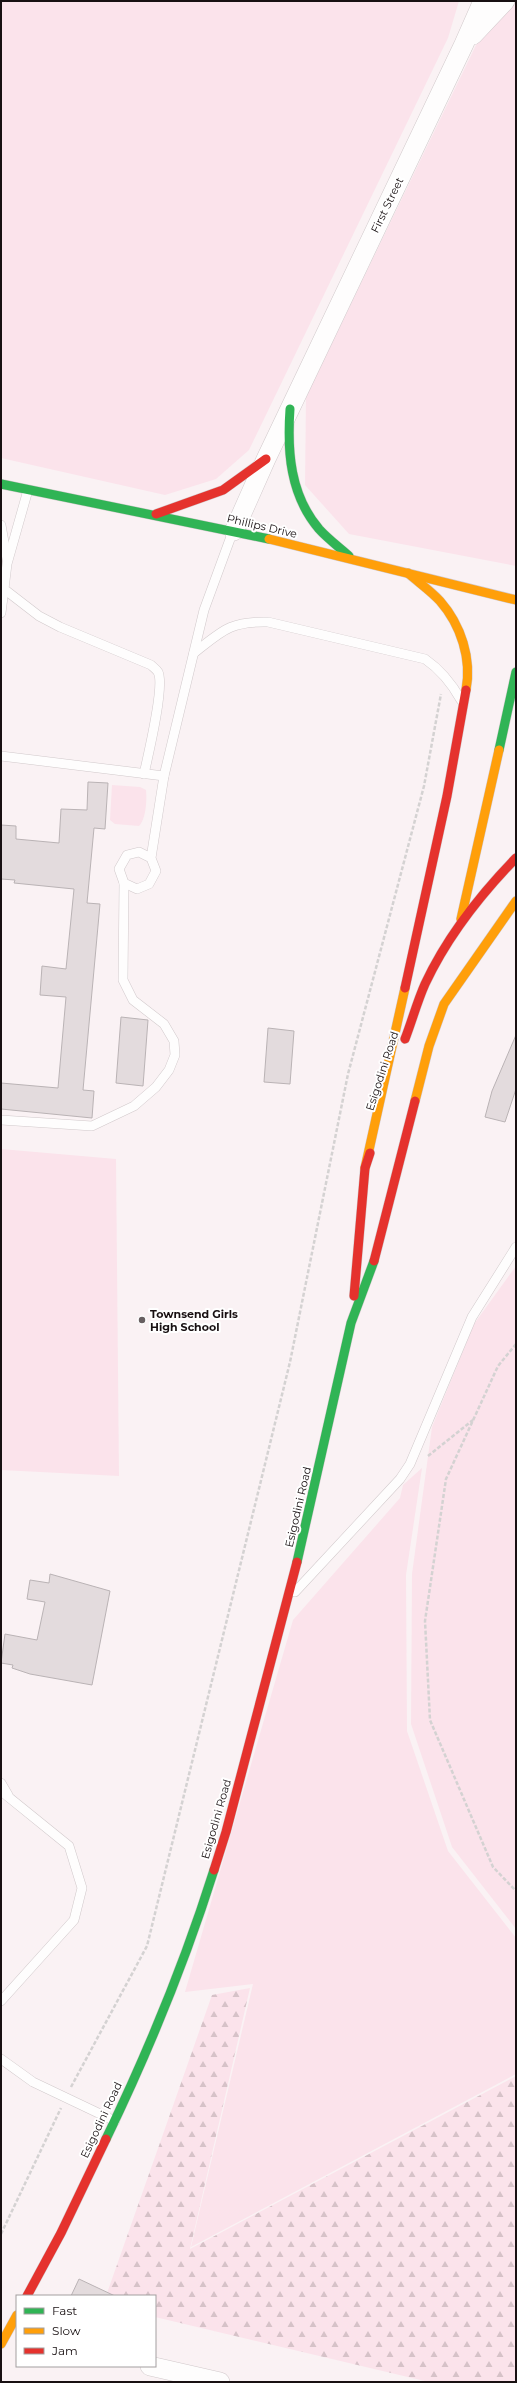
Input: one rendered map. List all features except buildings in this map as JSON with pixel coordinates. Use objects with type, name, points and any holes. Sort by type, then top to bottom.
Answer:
[{"type":"main road","points":[[290,409],[287,434],[288,456],[300,499],[319,530],[352,558]]},
{"type":"main road","points":[[153,515],[196,501],[223,490],[266,459]]},
{"type":"main road","name":"Phillips Drive","points":[[1,484],[234,531],[352,558],[516,600]]},
{"type":"main road","points":[[366,1168],[447,796],[468,680],[468,658],[461,636],[440,601],[408,573]]},
{"type":"main road","points":[[454,951],[516,672]]},
{"type":"main road","name":"Esigodini Road","points":[[352,1323],[366,1168],[393,1070],[425,984],[459,928],[491,882],[516,858]]},
{"type":"main road","name":"Esigodini Road","points":[[28,2295],[61,2233],[115,2121],[180,1968],[206,1895],[226,1832],[288,1601],[352,1323],[375,1259],[429,1046],[444,1004],[516,901]]},
{"type":"main road","points":[[444,1004],[449,981]]},
{"type":"street","name":"First Street","points":[[234,531],[266,459],[464,44],[482,1]]},
{"type":"street","points":[[464,44],[505,1]]},
{"type":"street","points":[[154,2367],[220,2382]]},
{"type":"lane","points":[[1,613],[7,564],[28,490]]},
{"type":"lane","points":[[1,525],[7,564]]},
{"type":"lane","points":[[124,883],[136,889],[149,884],[156,871],[151,858],[164,776],[204,610],[234,531]]},
{"type":"lane","points":[[4,589],[39,616],[60,627],[151,665],[158,672],[160,682],[157,706],[144,774]]},
{"type":"lane","points":[[194,653],[231,626],[246,621],[268,622],[425,659],[436,666],[464,705]]},
{"type":"lane","points":[[1,756],[164,776]]},
{"type":"lane","points":[[1,1120],[92,1126],[134,1106],[156,1087],[170,1070],[175,1055],[174,1041],[164,1024],[133,1000],[123,980],[124,883],[119,868],[127,855],[139,852],[151,858]]},
{"type":"lane","points":[[288,1601],[400,1479],[406,1469],[472,1317],[516,1247]]},
{"type":"lane","points":[[1,1783],[9,1796]]},
{"type":"lane","points":[[1,1791],[69,1846],[82,1888],[74,1920],[1,2001]]},
{"type":"lane","points":[[1,2059],[33,2082],[115,2121]]},
{"type":"path","points":[[1,2234],[66,2098],[147,1946],[290,1362],[348,1074],[424,786],[446,678]]},
{"type":"path","points":[[516,1344],[498,1366],[446,1479],[425,1621],[430,1720],[493,1866],[516,1891]]},
{"type":"path","points":[[424,1459],[474,1419]]},
{"type":"green space","points":[[1,1],[459,1],[448,38],[249,450],[216,479],[165,495],[1,458]]},
{"type":"green space","points":[[511,1],[516,1],[516,566],[349,534],[305,485],[306,397],[477,43]]},
{"type":"green space","points":[[112,785],[140,787],[146,790],[145,814],[139,826],[115,824],[110,820]]},
{"type":"green space","points":[[1,1149],[116,1159],[119,1476],[1,1470]]},
{"type":"green space","points":[[516,1266],[516,1929],[452,1847],[411,1724],[412,1574],[432,1427],[474,1324]]},
{"type":"green space","points":[[422,1468],[406,1575],[407,1731],[448,1851],[516,1938],[516,2074],[191,2247],[253,1984],[185,1992],[293,1620],[400,1498],[403,1485]]},
{"type":"green space","points":[[250,1988],[190,2249],[516,2076],[516,2382],[429,2382],[156,2317],[156,2295],[106,2295],[212,1995]]},
{"type":"traffic: fast","points":[[290,409],[289,441],[292,472],[302,502],[309,516],[319,529],[349,556]]},
{"type":"traffic: fast","points":[[1,484],[269,539]]},
{"type":"traffic: fast","points":[[499,750],[516,672]]},
{"type":"traffic: fast","points":[[297,1562],[351,1323],[374,1261]]},
{"type":"traffic: fast","points":[[106,2139],[137,2073],[165,2006],[191,1939],[214,1870]]},
{"type":"traffic: slow","points":[[269,539],[516,600]]},
{"type":"traffic: slow","points":[[408,573],[440,601],[454,621],[466,655],[466,690]]},
{"type":"traffic: slow","points":[[461,919],[499,750]]},
{"type":"traffic: slow","points":[[415,1101],[429,1046],[444,1004],[516,901]]},
{"type":"traffic: slow","points":[[365,1168],[405,988]]},
{"type":"traffic: slow","points":[[1,2344],[16,2317]]},
{"type":"traffic: jam","points":[[156,514],[223,490],[266,459]]},
{"type":"traffic: jam","points":[[405,988],[447,796],[466,690]]},
{"type":"traffic: jam","points":[[405,1039],[419,998],[443,950],[465,917],[516,858]]},
{"type":"traffic: jam","points":[[374,1261],[415,1101]]},
{"type":"traffic: jam","points":[[354,1296],[365,1168],[370,1153]]},
{"type":"traffic: jam","points":[[214,1870],[226,1832],[297,1562]]},
{"type":"traffic: jam","points":[[28,2295],[61,2233],[106,2139]]},
{"type":"place","name":"Townsend Girls High School","points":[[142,1320]]}]
